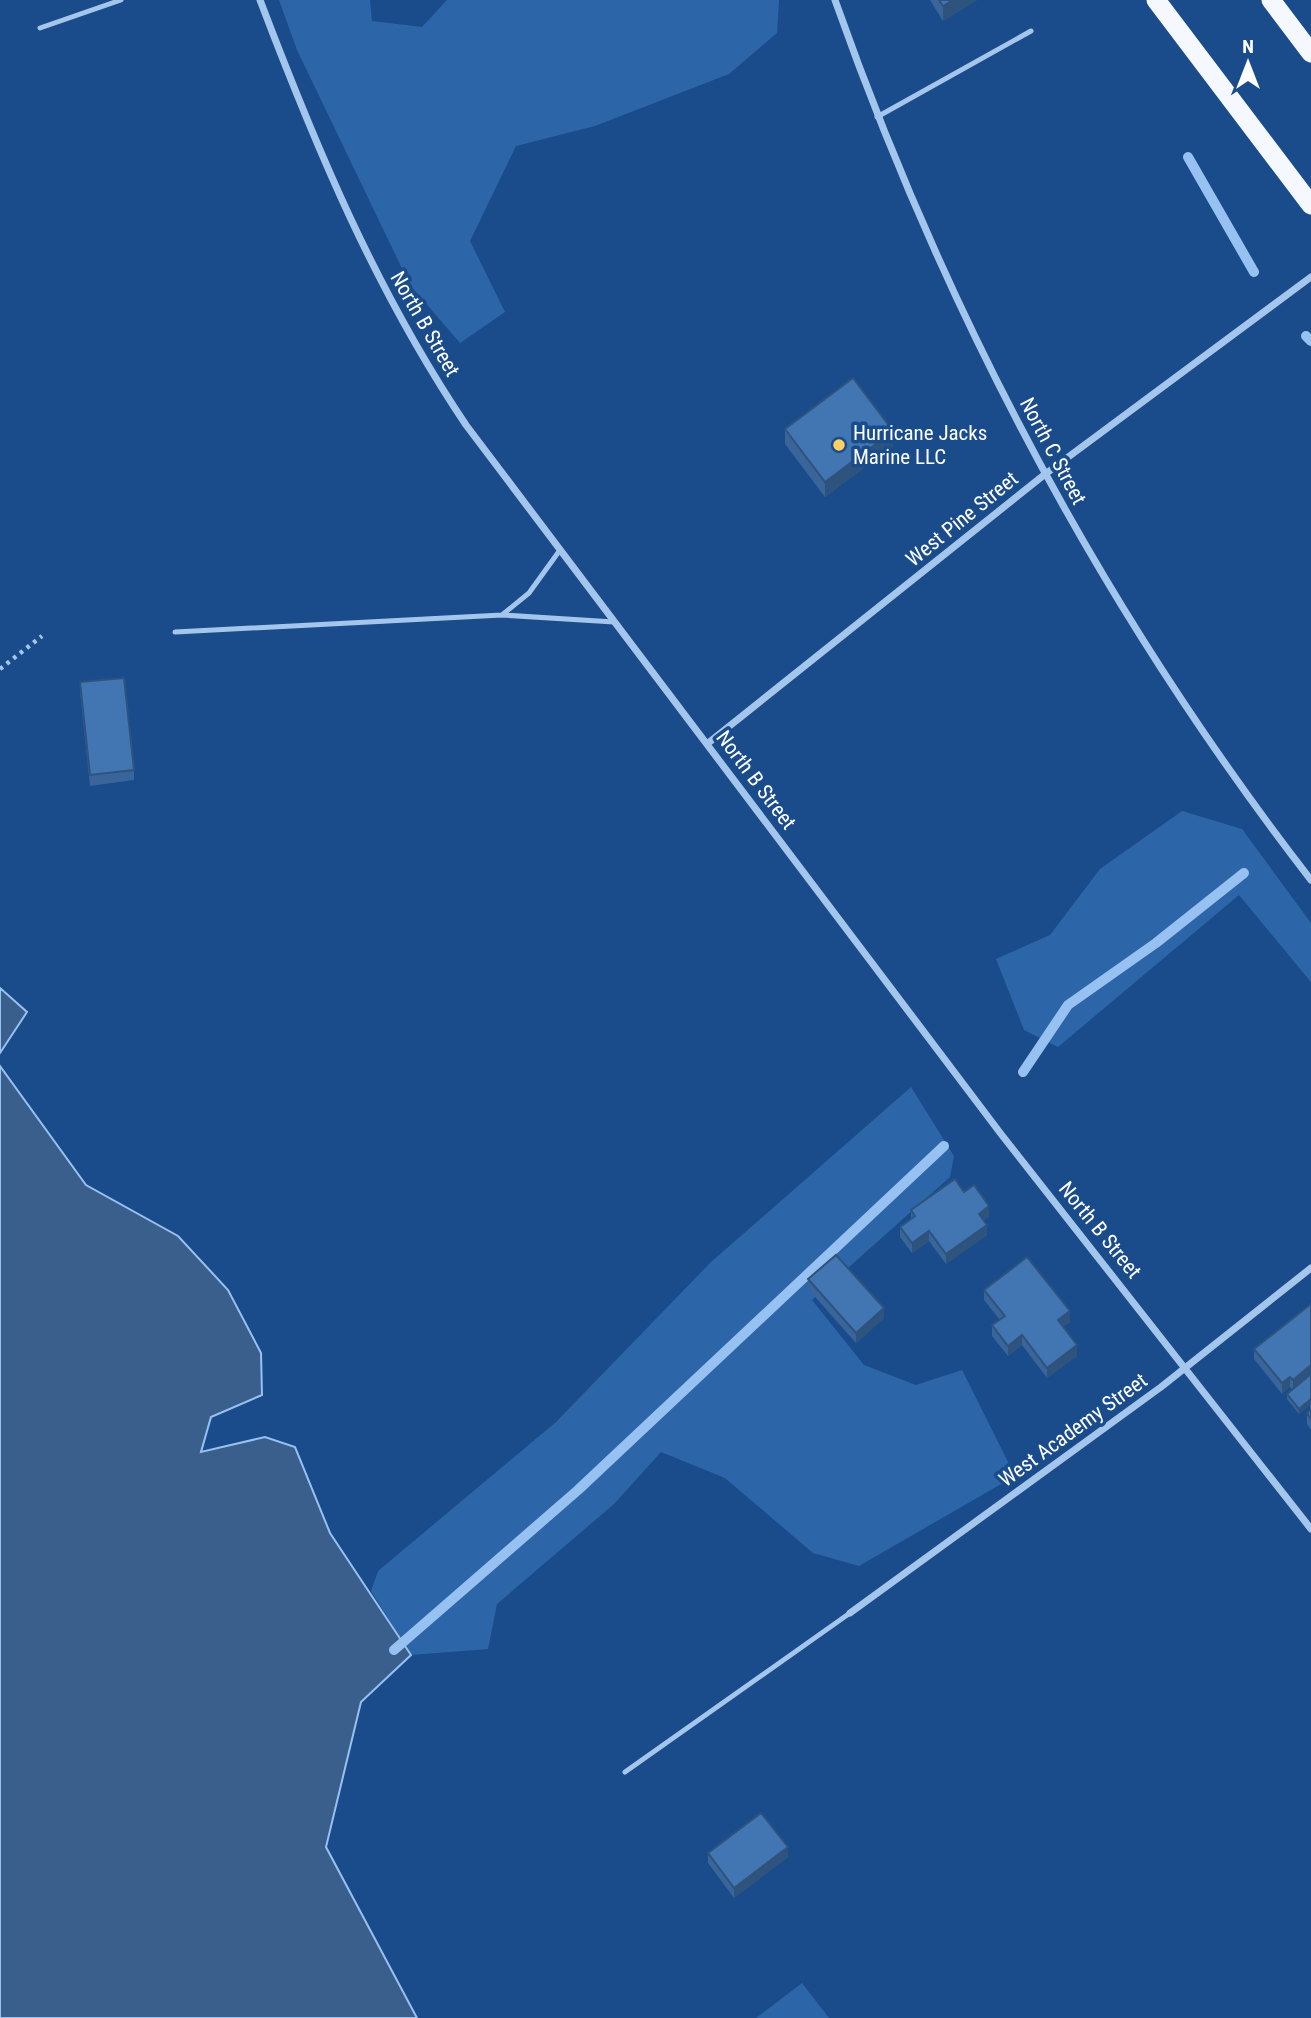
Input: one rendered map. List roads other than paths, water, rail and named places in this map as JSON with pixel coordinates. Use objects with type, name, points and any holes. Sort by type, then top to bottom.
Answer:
[{"type":"highway","points":[[1156,0],[1311,205]]},
{"type":"highway","points":[[1271,0],[1311,53]]},
{"type":"street","name":"North B Street","points":[[260,0],[300,105],[357,237],[390,302],[466,425],[1002,1134],[1311,1529]]},
{"type":"street","name":"North C Street","points":[[835,0],[877,117],[918,218],[983,357],[1044,475],[1171,685],[1311,880]]},
{"type":"street","name":"West Pine Street","points":[[707,744],[1044,475],[1311,277]]},
{"type":"street","name":"West Academy Street","points":[[850,1613],[1186,1368],[1311,1268]]},
{"type":"lane","points":[[40,28],[121,0]]},
{"type":"lane","points":[[877,117],[1031,30]]},
{"type":"lane","points":[[502,615],[529,593],[560,550]]},
{"type":"lane","points":[[175,632],[502,615],[614,622]]},
{"type":"lane","points":[[625,1772],[850,1613]]},
{"type":"waterway","points":[[1188,157],[1254,272]]},
{"type":"waterway","points":[[1306,336],[1311,341]]},
{"type":"waterway","points":[[1023,1072],[1068,1005],[1156,943],[1244,873]]},
{"type":"waterway","points":[[394,1650],[578,1490],[944,1146]]},
{"type":"place","name":"Hurricane Jacks Marine LLC","points":[[839,445]]}]
